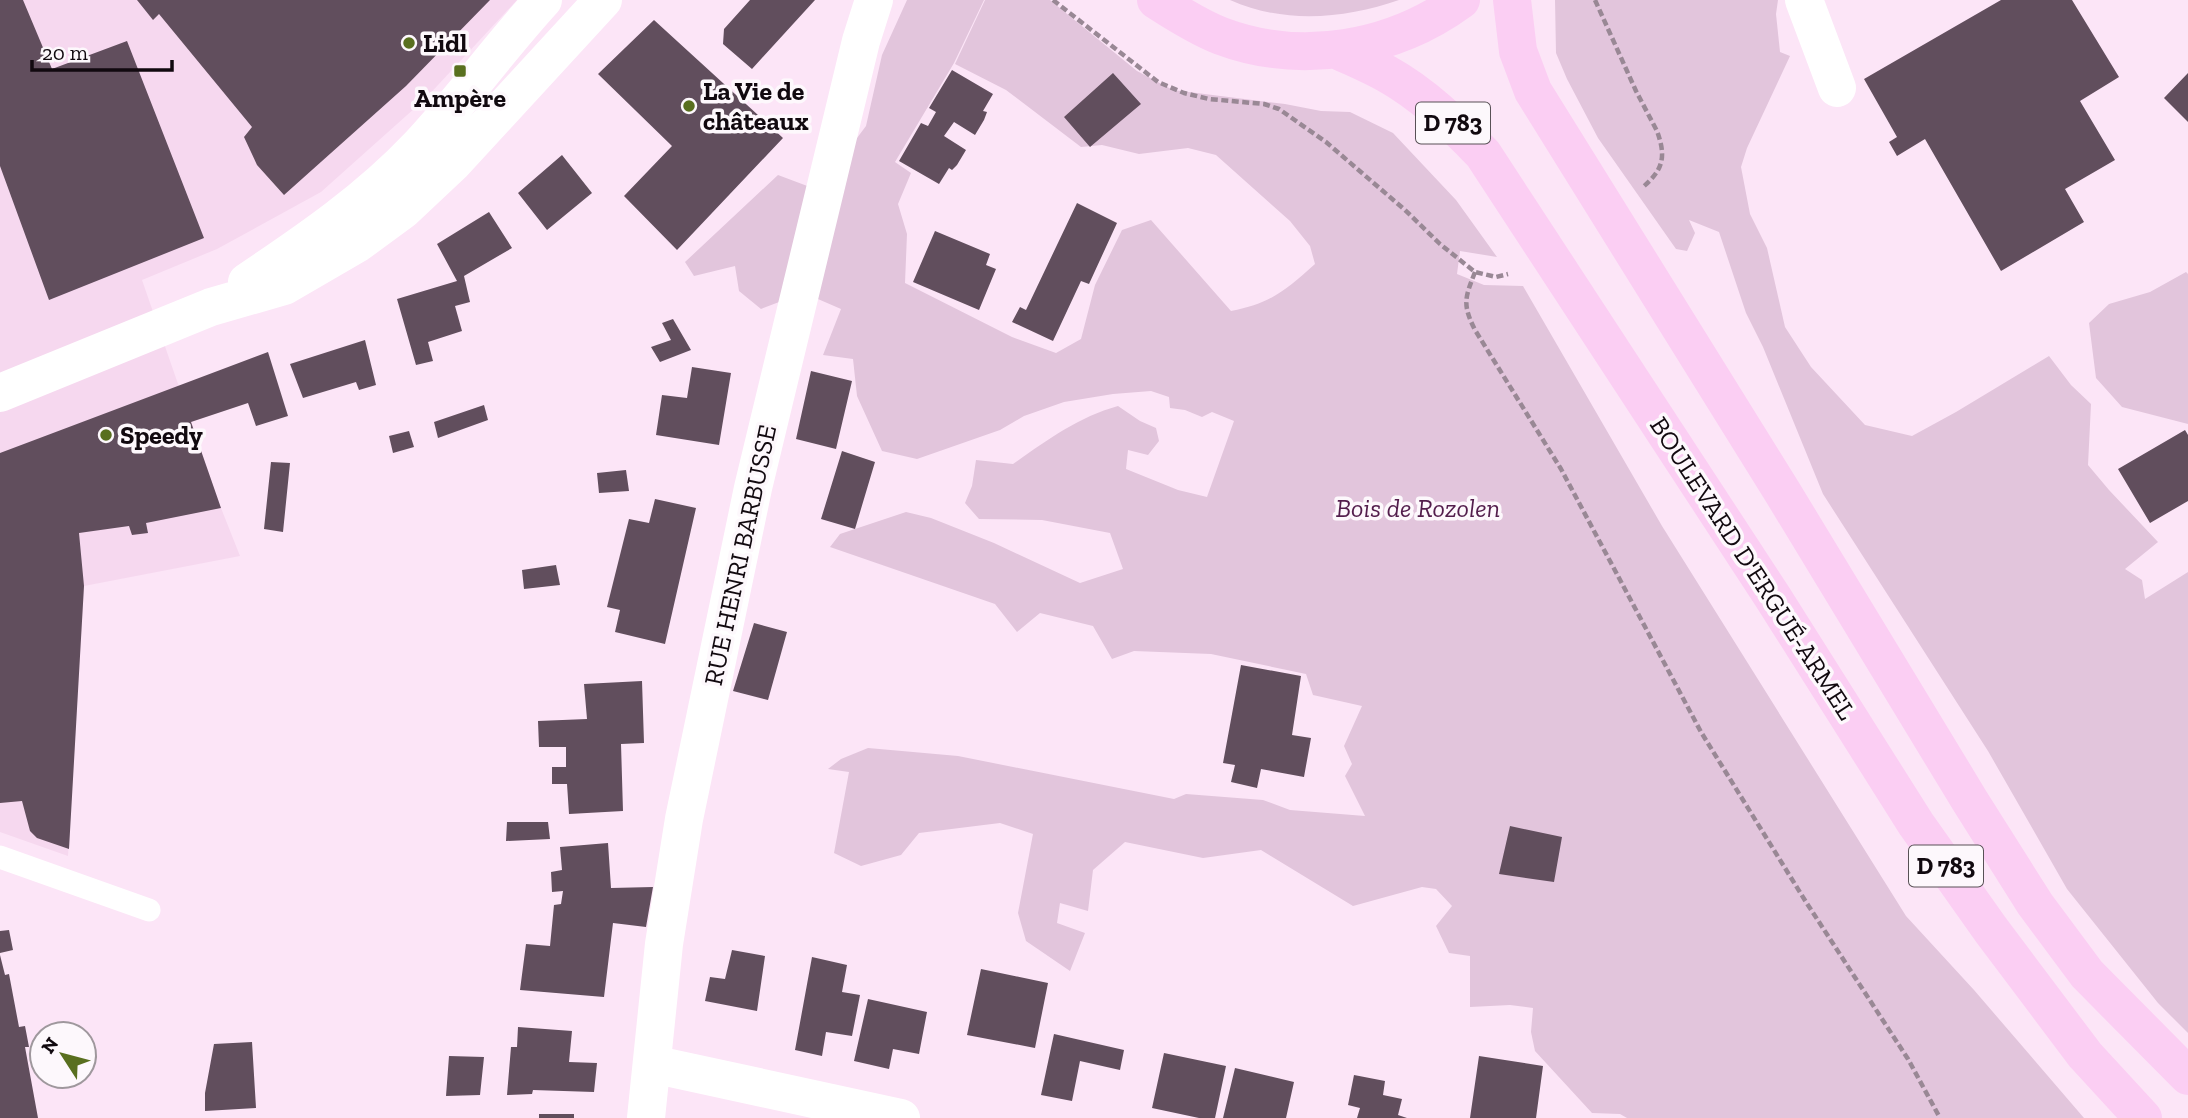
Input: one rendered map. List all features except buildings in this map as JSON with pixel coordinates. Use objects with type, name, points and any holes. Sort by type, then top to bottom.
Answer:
[{"type":"main road","points":[[1156,0],[1221,36],[1265,47],[1300,51],[1338,50],[1396,35],[1442,14],[1461,0]]},
{"type":"main road","name":"D 783","points":[[1512,0],[1518,51],[1533,91],[1617,206],[2035,904],[2087,974],[2188,1076]]},
{"type":"main road","name":"BOULEVARD D'ERGUÉ-ARMEL","points":[[1338,50],[1387,74],[1425,100],[1456,125],[1483,154],[1842,704],[1916,824],[2085,1055],[2143,1118]]},
{"type":"street","points":[[211,307],[360,201],[418,147],[543,0]]},
{"type":"street","points":[[0,393],[211,307],[284,286],[358,243],[403,210],[453,163],[603,0]]},
{"type":"street","name":"RUE HENRI BARBUSSE","points":[[646,1118],[664,944],[684,819],[727,605],[752,488],[861,41],[874,0]]},
{"type":"street","points":[[1804,0],[1837,88]]},
{"type":"street","points":[[652,1064],[901,1118]]},
{"type":"lane","points":[[0,857],[149,910]]},
{"type":"path","points":[[1053,0],[1158,82],[1184,93],[1209,99],[1264,104],[1293,118],[1326,142],[1475,272],[1496,277],[1511,273]]},
{"type":"path","points":[[1595,0],[1657,131],[1664,158],[1650,182],[1617,206]]},
{"type":"path","points":[[1475,272],[1465,298],[1466,312],[1475,330],[1561,469],[1701,732],[1806,902],[1908,1059],[1940,1118]]},
{"type":"shaded area","points":[[0,0],[517,0],[425,99],[321,192],[217,249],[142,280],[240,556],[84,586],[68,856],[0,832]]},
{"type":"green space","name":"Bois de Rozolen","points":[[907,0],[984,0],[954,63],[895,162],[911,173],[898,204],[907,234],[905,283],[1012,337],[1056,353],[1081,339],[1095,285],[1122,230],[1151,220],[1231,311],[1277,295],[1315,264],[1310,246],[1290,221],[1216,155],[1188,148],[1139,154],[1102,145],[1081,147],[1006,90],[955,64],[985,0],[1050,0],[1137,71],[1173,90],[1321,111],[1350,112],[1393,133],[1456,200],[1497,257],[1460,251],[1457,274],[1484,285],[1523,286],[1662,526],[1906,916],[2084,1118],[1627,1118],[1620,1114],[1592,1113],[1535,1051],[1531,1032],[1533,1008],[1510,1005],[1470,1007],[1470,956],[1449,953],[1436,926],[1452,906],[1436,889],[1422,887],[1353,906],[1261,850],[1203,858],[1125,842],[1093,870],[1088,911],[1060,903],[1057,923],[1085,933],[1070,971],[1026,941],[1018,913],[1033,834],[1000,823],[919,833],[901,855],[861,866],[834,853],[849,772],[828,769],[841,759],[868,748],[958,756],[1174,799],[1186,794],[1263,800],[1290,810],[1365,816],[1345,776],[1352,764],[1344,746],[1362,706],[1313,695],[1306,674],[1211,654],[1134,651],[1112,659],[1093,626],[1040,613],[1017,632],[995,604],[830,547],[840,534],[906,512],[931,518],[994,543],[1080,583],[1123,569],[1110,533],[1042,520],[979,519],[965,503],[972,486],[976,460],[1013,464],[1076,423],[1118,406],[1156,428],[1159,441],[1148,455],[1128,450],[1126,469],[1178,490],[1207,497],[1234,421],[1212,412],[1202,417],[1185,410],[1170,408],[1169,397],[1151,391],[1113,394],[1064,402],[1024,416],[1000,430],[917,459],[882,451],[857,396],[853,359],[823,355],[841,309],[811,296],[787,299],[761,309],[739,291],[735,266],[694,276],[685,262],[778,175],[818,190],[866,126],[882,55]]},
{"type":"green space","points":[[1230,0],[1399,0],[1336,15],[1293,16],[1250,8]]},
{"type":"green space","points":[[1555,0],[1778,0],[1776,14],[1780,52],[1790,56],[1747,148],[1741,167],[1750,214],[1767,248],[1785,327],[1811,367],[1865,425],[1912,436],[2049,356],[2071,385],[2091,404],[2088,465],[2158,542],[2125,569],[2142,580],[2145,599],[2188,572],[2188,1033],[2158,1003],[2067,889],[1988,751],[1823,494],[1763,347],[1746,313],[1719,232],[1689,220],[1695,233],[1687,251],[1676,249],[1598,138],[1556,53]]},
{"type":"green space","points":[[2186,272],[2188,424],[2122,407],[2096,378],[2089,323],[2109,304],[2150,292]]},
{"type":"place","name":"Lidl","points":[[409,43]]},
{"type":"place","name":"Ampère","points":[[460,71]]},
{"type":"place","name":"La Vie de châteaux","points":[[689,106]]},
{"type":"place","name":"Speedy","points":[[106,435]]}]
